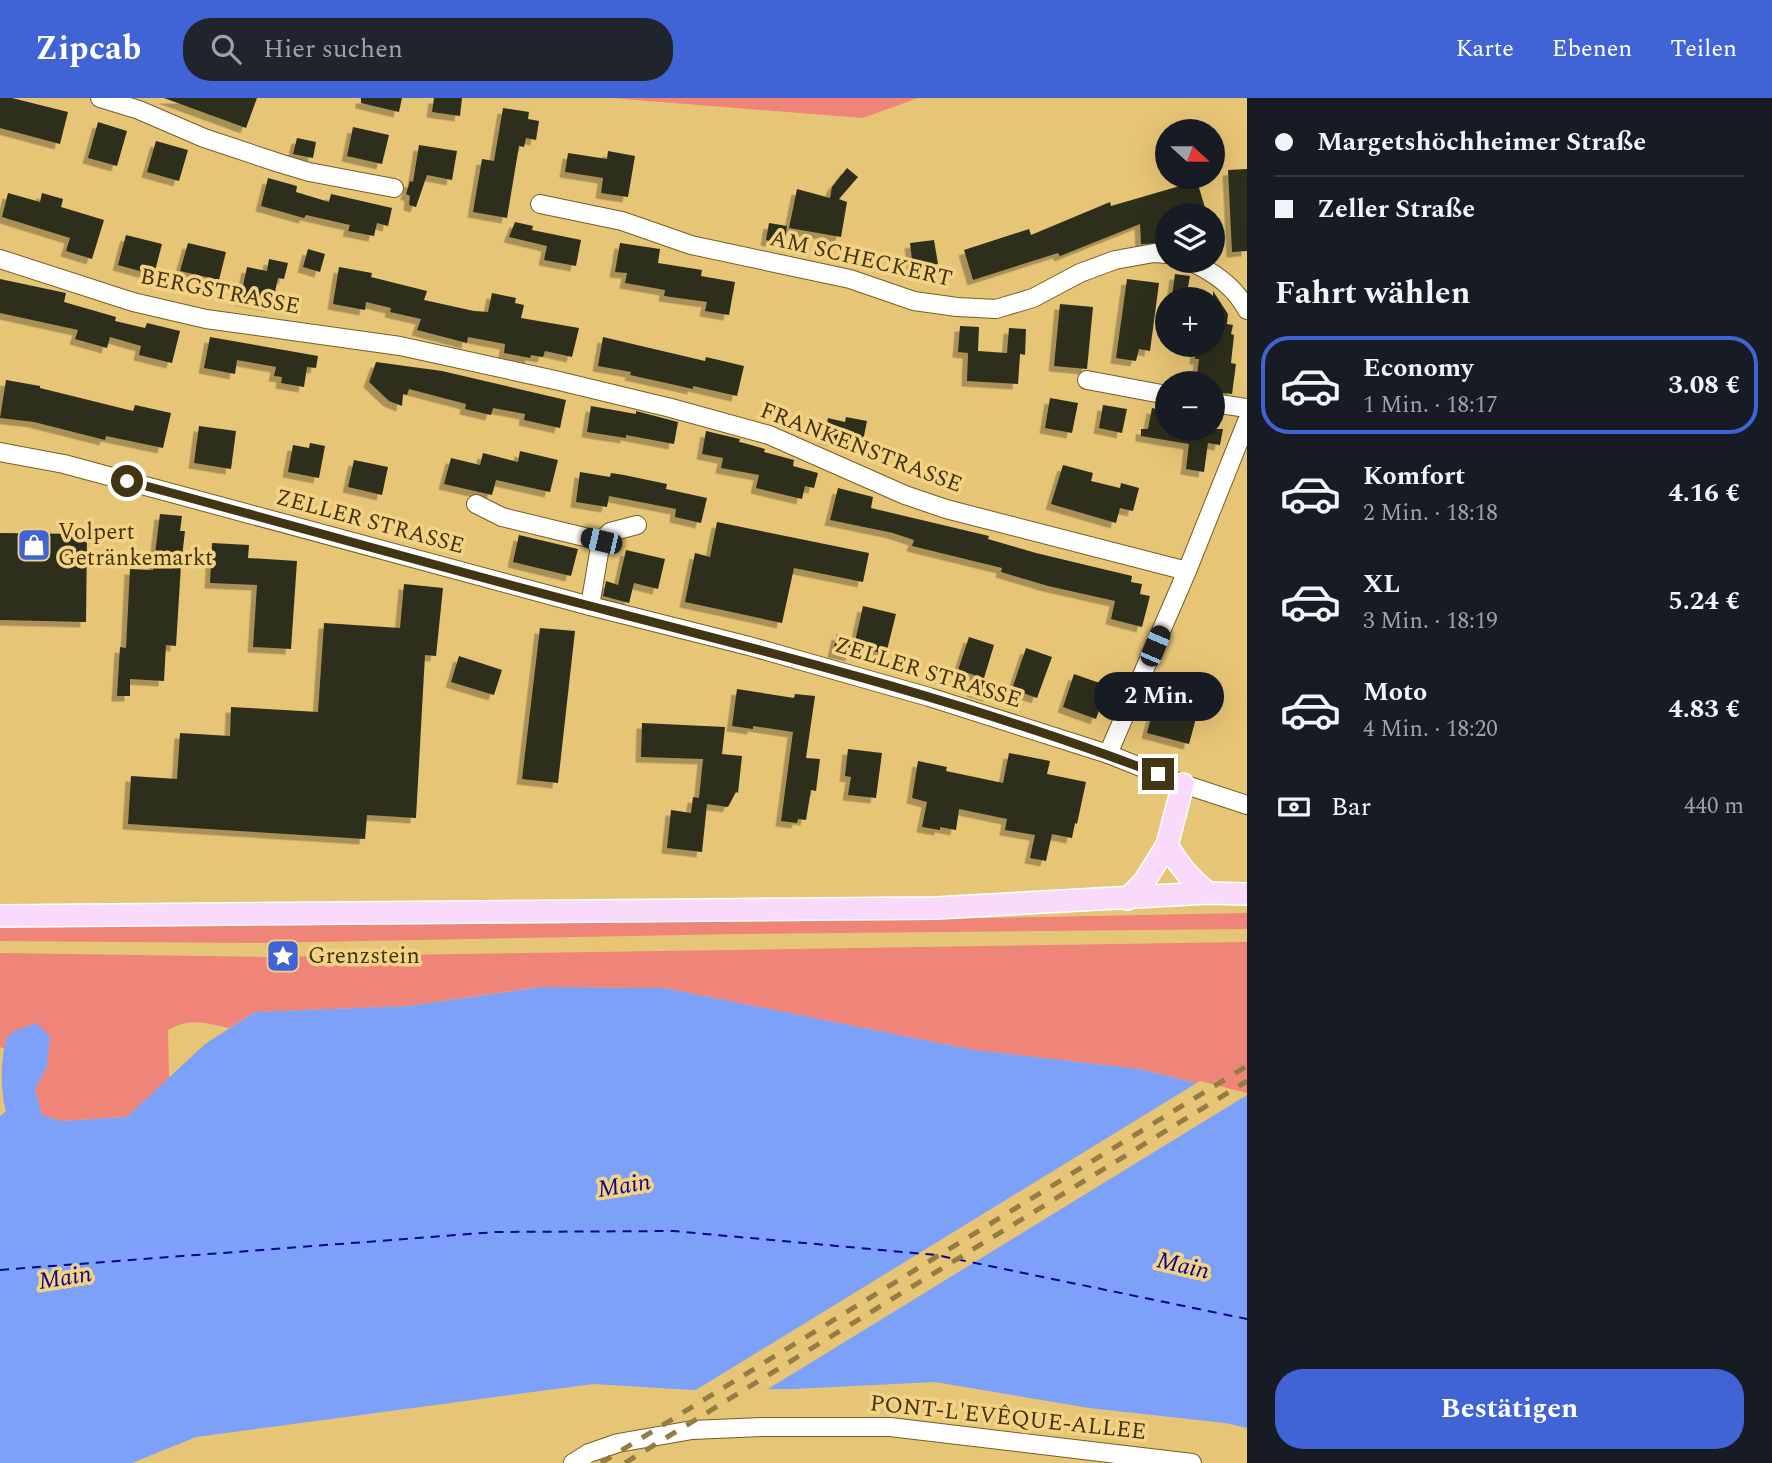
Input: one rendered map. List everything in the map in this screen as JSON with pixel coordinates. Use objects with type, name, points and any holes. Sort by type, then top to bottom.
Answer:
[{"type":"main road","points":[[1127,899],[1144,882],[1167,845],[1183,784]]},
{"type":"main road","points":[[1167,845],[1176,863],[1208,893]]},
{"type":"main road","points":[[0,916],[936,908],[1208,893],[1247,894]]},
{"type":"street","points":[[100,98],[139,110],[204,138],[279,163],[309,172],[394,188]]},
{"type":"street","name":"AM SCHECKERT","points":[[540,204],[622,220],[691,245],[850,279],[914,301],[957,307],[996,309],[1033,298],[1080,273],[1115,260],[1155,253]]},
{"type":"street","name":"BERGSTRASSE","points":[[0,259],[133,302],[206,319],[400,346],[435,354]]},
{"type":"street","points":[[1211,273],[1241,299],[1247,310]]},
{"type":"street","name":"FRANKENSTRASSE","points":[[435,354],[555,380],[769,435],[905,495],[946,509],[1187,571]]},
{"type":"street","points":[[1087,380],[1155,393]]},
{"type":"street","points":[[1225,405],[1247,408]]},
{"type":"street","points":[[1108,754],[1187,571],[1247,421]]},
{"type":"street","name":"ZELLER STRASSE","points":[[0,452],[64,464],[916,693],[1108,754],[1183,784],[1247,805]]},
{"type":"street","name":"ZELLER STRASSE","points":[[476,504],[502,517],[601,541]]},
{"type":"street","points":[[590,606],[601,541],[610,532],[637,525]]},
{"type":"street","name":"PONT-L'EVÊQUE-ALLEE","points":[[573,1463],[589,1453],[618,1443],[692,1430],[762,1427],[890,1427],[1192,1463]]},
{"type":"shaded area","points":[[611,98],[918,98],[863,118]]},
{"type":"shaded area","points":[[1247,913],[1247,929],[737,934],[258,943],[0,941],[0,925],[933,919]]},
{"type":"shaded area","points":[[1247,942],[1247,1096],[1140,1069],[974,1050],[664,988],[540,987],[408,1006],[255,1012],[229,1028],[198,1022],[183,1023],[168,1030],[169,1078],[127,1117],[61,1121],[42,1115],[35,1089],[47,1066],[0,1047],[0,953],[265,957]]},
{"type":"water","name":"Main","points":[[541,987],[664,988],[974,1050],[1140,1069],[1247,1096],[1247,1428],[1225,1423],[1089,1408],[935,1382],[793,1389],[693,1390],[593,1384],[196,1437],[132,1463],[0,1463],[0,1116],[6,1111],[2,1071],[9,1035],[36,1023],[50,1036],[47,1066],[35,1089],[42,1115],[61,1121],[127,1117],[205,1044],[255,1012],[408,1006]]},
{"type":"pier","points":[[1200,1081],[1247,1095],[763,1392],[691,1393]]},
{"type":"building","points":[[0,98],[12,98],[68,112],[60,144],[0,128]]},
{"type":"building","points":[[164,98],[257,98],[246,128]]},
{"type":"building","points":[[361,98],[402,98],[399,112],[361,103]]},
{"type":"building","points":[[434,98],[462,98],[460,116],[432,112]]},
{"type":"building","points":[[503,108],[529,112],[528,119],[539,121],[536,140],[526,138],[524,147],[519,146],[507,218],[473,212],[482,159],[494,161]]},
{"type":"building","points":[[98,122],[127,131],[117,166],[88,158]]},
{"type":"building","points":[[353,127],[389,135],[382,164],[347,156]]},
{"type":"building","points":[[297,138],[316,142],[313,158],[293,154]]},
{"type":"building","points":[[156,141],[188,150],[179,181],[147,172]]},
{"type":"building","points":[[419,145],[457,151],[452,180],[427,175],[416,207],[409,205],[410,196],[406,194],[410,181],[413,182]]},
{"type":"building","points":[[608,151],[635,156],[628,197],[601,193],[603,178],[565,172],[568,153],[607,159]]},
{"type":"building","points":[[847,168],[858,177],[839,199],[847,202],[841,237],[789,228],[797,189],[830,198],[832,187]]},
{"type":"building","points":[[1247,169],[1247,251],[1232,252],[1228,170]]},
{"type":"building","points":[[268,178],[297,186],[296,192],[329,202],[331,194],[392,208],[388,226],[377,223],[374,236],[348,231],[350,225],[306,215],[304,218],[261,206]]},
{"type":"building","points":[[1169,189],[1199,189],[1204,203],[1155,203],[1155,243],[1141,244],[1140,224],[1060,256],[1058,253],[973,280],[964,250],[1029,229],[1031,235],[1110,202],[1111,206]]},
{"type":"building","points":[[8,193],[40,202],[42,193],[63,199],[61,207],[104,220],[92,259],[66,251],[70,238],[2,217]]},
{"type":"building","points":[[515,222],[533,226],[532,230],[581,240],[576,266],[544,260],[547,246],[509,237]]},
{"type":"building","points":[[769,223],[787,226],[784,244],[766,240]]},
{"type":"building","points":[[126,235],[162,244],[154,275],[118,265]]},
{"type":"building","points":[[934,240],[938,264],[913,268],[910,243]]},
{"type":"building","points":[[188,243],[226,252],[219,280],[180,271]]},
{"type":"building","points":[[620,243],[660,249],[658,263],[702,270],[701,276],[735,282],[729,315],[705,311],[707,302],[664,296],[665,290],[625,283],[627,273],[615,272]]},
{"type":"building","points":[[308,249],[325,254],[320,272],[303,267]]},
{"type":"building","points":[[269,259],[288,263],[284,279],[278,278],[272,306],[240,300],[247,267],[267,271]]},
{"type":"building","points":[[339,267],[372,273],[371,277],[427,291],[424,300],[474,311],[488,312],[492,293],[516,298],[515,303],[524,305],[521,318],[579,328],[572,357],[545,351],[543,357],[531,355],[530,358],[504,353],[505,344],[468,337],[467,343],[417,330],[421,319],[390,312],[391,308],[366,302],[365,310],[333,304]]},
{"type":"building","points":[[1175,274],[1190,276],[1188,287],[1173,287]]},
{"type":"building","points":[[0,279],[66,293],[64,302],[116,317],[115,321],[145,328],[147,323],[180,331],[172,363],[139,355],[141,346],[110,337],[107,348],[75,339],[78,330],[0,313]]},
{"type":"building","points":[[1127,279],[1159,283],[1158,287],[1155,287],[1150,351],[1139,349],[1136,361],[1116,358]]},
{"type":"building","points":[[1060,304],[1093,307],[1087,369],[1054,366]]},
{"type":"building","points":[[1225,309],[1228,314],[1227,324],[1233,325],[1231,334],[1234,335],[1231,363],[1236,364],[1232,394],[1225,393],[1225,371],[1198,371],[1199,359],[1195,359],[1225,357]]},
{"type":"building","points":[[960,326],[979,327],[978,351],[1007,353],[1009,328],[1026,329],[1025,355],[1020,354],[1018,384],[967,381],[968,353],[958,352]]},
{"type":"building","points":[[210,337],[318,356],[316,368],[307,367],[304,387],[281,383],[282,377],[274,376],[276,367],[237,360],[235,374],[204,368]]},
{"type":"building","points":[[603,337],[705,361],[706,357],[744,366],[737,396],[693,386],[693,389],[598,366]]},
{"type":"building","points":[[376,362],[442,371],[566,400],[560,428],[524,420],[525,414],[493,408],[491,415],[465,409],[466,404],[409,389],[407,395],[403,394],[402,406],[389,401],[369,382]]},
{"type":"building","points":[[6,380],[40,386],[133,411],[135,405],[171,413],[163,448],[106,436],[105,440],[34,422],[0,418]]},
{"type":"building","points":[[1050,398],[1078,403],[1072,433],[1045,428]]},
{"type":"building","points":[[1103,405],[1127,409],[1122,433],[1099,428]]},
{"type":"building","points":[[591,406],[636,414],[636,411],[678,422],[674,444],[626,435],[626,438],[587,432]]},
{"type":"building","points":[[1152,408],[1155,409],[1155,438],[1141,436],[1141,429],[1148,429]]},
{"type":"building","points":[[846,417],[867,421],[862,446],[824,438],[828,418],[845,422]]},
{"type":"building","points":[[199,426],[236,431],[231,469],[194,463]]},
{"type":"building","points":[[706,431],[740,439],[739,442],[765,449],[764,452],[794,460],[793,466],[818,473],[814,488],[805,486],[802,499],[756,488],[759,475],[721,468],[723,458],[702,454]]},
{"type":"building","points":[[1171,441],[1221,441],[1220,445],[1208,443],[1204,472],[1186,469],[1189,444]]},
{"type":"building","points":[[310,443],[325,446],[319,478],[288,472],[293,445],[309,448]]},
{"type":"building","points":[[520,451],[558,460],[550,492],[496,480],[492,495],[444,484],[451,458],[480,465],[483,453],[518,462]]},
{"type":"building","points":[[354,460],[388,467],[382,495],[348,487]]},
{"type":"building","points":[[1063,465],[1093,473],[1091,481],[1120,488],[1121,483],[1139,488],[1133,511],[1120,508],[1116,523],[1051,504]]},
{"type":"building","points":[[580,472],[610,477],[611,473],[624,475],[667,484],[666,489],[707,498],[701,523],[675,517],[676,509],[609,496],[607,507],[576,502]]},
{"type":"building","points":[[838,488],[873,497],[871,508],[989,536],[988,539],[1036,553],[1132,576],[1131,582],[1142,584],[1140,594],[1150,596],[1142,627],[1111,619],[1115,601],[1048,586],[1001,572],[1002,568],[912,546],[914,540],[893,533],[830,520]]},
{"type":"building","points":[[160,514],[182,516],[180,531],[185,531],[176,646],[166,645],[164,681],[130,679],[130,696],[117,696],[120,647],[126,648],[130,569],[153,570]]},
{"type":"building","points":[[717,522],[869,553],[863,582],[794,568],[782,623],[685,602],[695,553],[710,557]]},
{"type":"building","points":[[0,533],[87,534],[86,622],[0,620]]},
{"type":"building","points":[[519,535],[578,549],[571,576],[513,562]]},
{"type":"building","points":[[212,543],[249,545],[248,558],[297,561],[291,649],[253,647],[257,585],[210,583]]},
{"type":"building","points":[[626,550],[665,559],[658,589],[634,583],[629,603],[603,596],[606,581],[618,585]]},
{"type":"building","points":[[404,584],[443,588],[436,656],[425,655],[416,818],[367,815],[365,839],[128,824],[131,776],[177,779],[180,733],[230,736],[231,707],[318,712],[324,623],[400,628]]},
{"type":"building","points":[[863,606],[896,614],[886,654],[854,646]]},
{"type":"building","points":[[540,628],[575,631],[558,783],[522,779]]},
{"type":"building","points":[[837,634],[855,639],[851,656],[833,652]]},
{"type":"building","points":[[969,637],[994,645],[984,678],[958,670]]},
{"type":"building","points":[[1026,648],[1052,657],[1037,698],[1012,689]]},
{"type":"building","points":[[459,656],[502,670],[494,695],[451,682]]},
{"type":"building","points":[[1074,674],[1108,686],[1096,719],[1063,707]]},
{"type":"building","points":[[976,678],[993,684],[989,696],[972,691]]},
{"type":"building","points":[[737,689],[794,698],[795,694],[815,696],[806,758],[820,759],[816,791],[811,790],[806,820],[798,819],[797,823],[781,821],[793,732],[732,726]]},
{"type":"building","points":[[1156,699],[1198,711],[1189,744],[1147,733]]},
{"type":"building","points":[[642,723],[725,727],[722,754],[742,756],[738,793],[736,792],[728,807],[707,804],[702,852],[667,848],[671,810],[691,813],[693,797],[699,798],[703,759],[641,757]]},
{"type":"building","points":[[848,749],[882,753],[876,798],[848,795],[851,777],[845,776]]},
{"type":"building","points":[[1009,753],[1050,761],[1047,774],[1086,782],[1072,838],[1052,834],[1046,861],[1030,858],[1035,835],[1005,830],[1007,819],[959,809],[956,830],[922,827],[927,802],[912,798],[918,761],[947,767],[946,771],[1003,783]]},
{"type":"ferry route","points":[[0,1270],[496,1232],[673,1231],[936,1255],[1247,1319]]},
{"type":"railway","points":[[601,1463],[1247,1066]]},
{"type":"railway","points":[[625,1463],[1247,1081]]},
{"type":"place","name":"Volpert Getränkemarkt","points":[[34,545]]},
{"type":"place","name":"Grenzstein","points":[[283,956]]},
{"type":"route","points":[[127,481],[590,606],[749,646],[929,697],[1108,754],[1158,774]]}]
